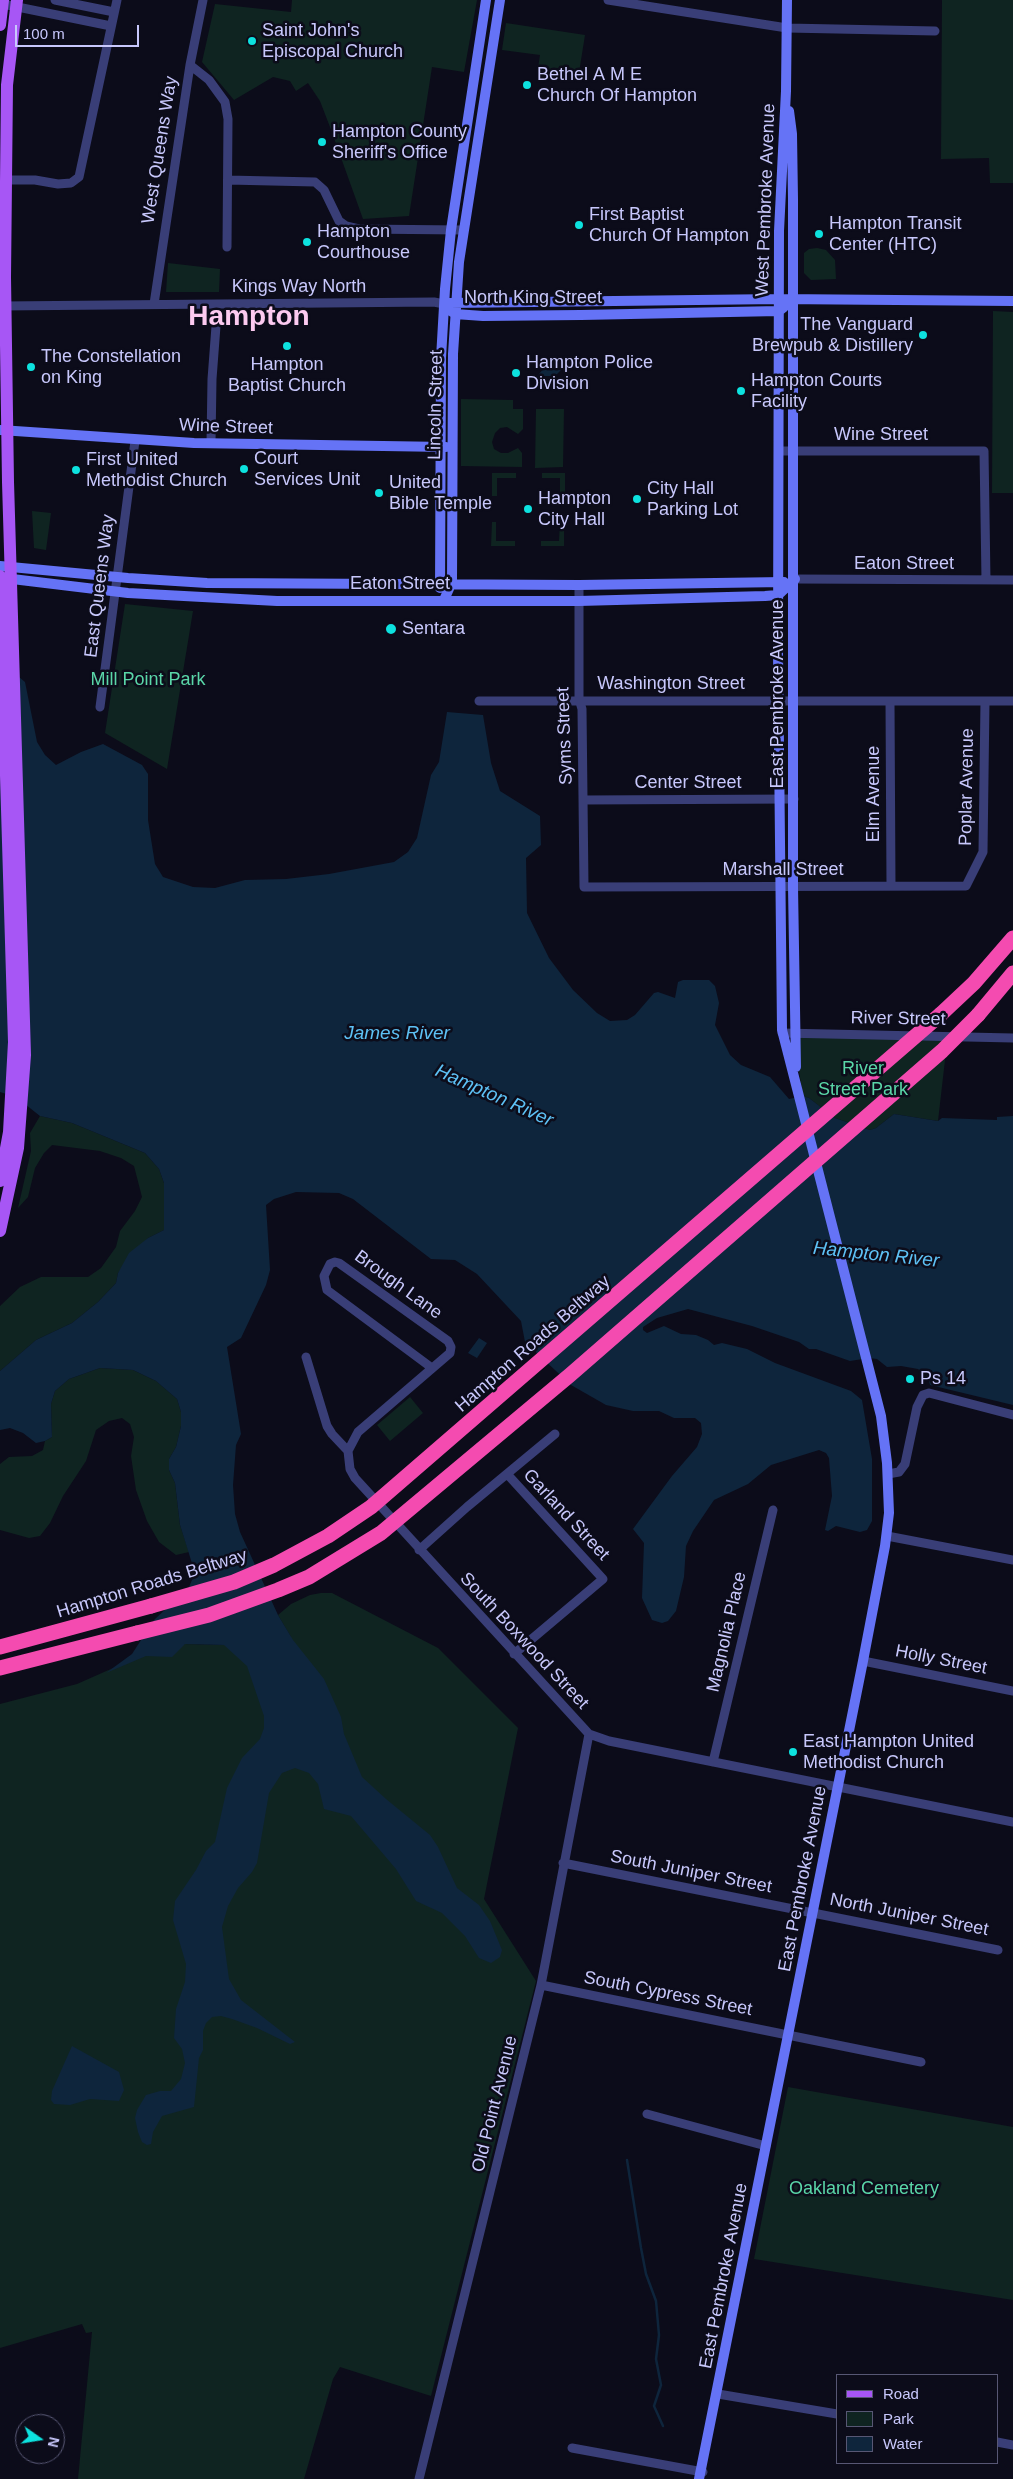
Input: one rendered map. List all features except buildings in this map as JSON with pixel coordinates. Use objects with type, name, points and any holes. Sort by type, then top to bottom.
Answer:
[{"type":"highway","name":"Hampton Roads Beltway","points":[[0,1647],[234,1582],[274,1565],[328,1536],[371,1507],[941,1014],[979,978],[1013,938]]},
{"type":"highway","points":[[0,1668],[209,1615],[309,1577],[381,1533],[570,1375],[942,1051],[978,1015],[1013,973]]},
{"type":"highway","points":[[0,1639],[51,1633]]},
{"type":"main road","name":"Lincoln Street","points":[[444,600],[439,582],[444,304],[451,230],[486,0]]},
{"type":"main road","name":"Lincoln Street","points":[[444,600],[452,582],[454,314],[463,230],[500,0]]},
{"type":"main road","name":"West Pembroke Avenue","points":[[779,311],[778,231],[786,90],[787,0]]},
{"type":"main road","points":[[0,25],[3,2]]},
{"type":"main road","points":[[0,1231],[13,1178],[15,1132],[25,1055],[5,573],[3,180],[7,85],[17,3]]},
{"type":"main road","name":"West Pembroke Avenue","points":[[786,90],[792,134],[793,301]]},
{"type":"main road","name":"North King Street","points":[[444,304],[456,301],[647,302],[779,299],[793,301],[1013,302]]},
{"type":"main road","points":[[779,311],[793,301]]},
{"type":"main road","name":"East Pembroke Avenue","points":[[793,301],[795,451],[793,886],[794,1033],[798,1088]]},
{"type":"main road","name":"North King Street","points":[[444,304],[454,314],[571,315],[779,311]]},
{"type":"main road","name":"East Pembroke Avenue","points":[[702,2477],[887,1536],[888,1474],[882,1424],[798,1088],[782,1033],[778,595],[779,311]]},
{"type":"main road","name":"Wine Street","points":[[4,430],[135,440],[211,443],[452,447]]},
{"type":"main road","name":"Eaton Street","points":[[5,573],[117,577],[207,583],[452,582],[579,585],[778,583],[795,579]]},
{"type":"main road","name":"Eaton Street","points":[[5,573],[116,592],[190,598],[277,601],[579,601],[778,595]]},
{"type":"main road","points":[[778,595],[795,579]]},
{"type":"main road","points":[[0,1181],[15,1132]]},
{"type":"street","points":[[56,0],[114,12]]},
{"type":"street","points":[[3,180],[35,180],[58,184],[71,183],[79,177],[117,0]]},
{"type":"street","name":"West Queens Way","points":[[154,304],[190,65],[203,0]]},
{"type":"street","points":[[608,0],[787,28],[935,31]]},
{"type":"street","points":[[3,2],[17,3],[111,26]]},
{"type":"street","points":[[190,65],[209,80],[225,102],[228,119],[227,247]]},
{"type":"street","points":[[228,180],[315,182],[324,190],[338,221],[346,226],[359,229],[463,230]]},
{"type":"street","name":"Kings Way North","points":[[3,306],[430,302],[444,304]]},
{"type":"street","points":[[211,443],[212,379],[217,313]]},
{"type":"street","name":"East Queens Way","points":[[100,707],[135,440]]},
{"type":"street","name":"Wine Street","points":[[779,451],[984,451],[986,580]]},
{"type":"street","name":"Eaton Street","points":[[795,579],[1013,580]]},
{"type":"street","name":"Syms Street","points":[[579,585],[579,699],[582,710],[584,887]]},
{"type":"street","name":"Washington Street","points":[[479,700],[1013,701]]},
{"type":"street","name":"Poplar Avenue","points":[[974,872],[984,852],[985,701]]},
{"type":"street","name":"Elm Avenue","points":[[890,702],[891,886]]},
{"type":"street","name":"Center Street","points":[[583,800],[794,799]]},
{"type":"street","name":"Marshall Street","points":[[584,887],[966,886],[974,872]]},
{"type":"street","name":"River Street","points":[[782,1033],[1013,1038]]},
{"type":"street","name":"Brough Lane","points":[[348,1451],[358,1432],[450,1353],[451,1347],[448,1341],[339,1263],[330,1264],[324,1276],[328,1290],[432,1368]]},
{"type":"street","name":"South Boxwood Street","points":[[306,1357],[327,1426],[348,1451],[350,1469],[355,1478],[589,1734],[609,1741],[1013,1822]]},
{"type":"street","points":[[888,1474],[899,1472],[906,1464],[916,1407],[923,1395],[929,1393],[1013,1415]]},
{"type":"street","points":[[419,1550],[466,1507],[508,1475],[555,1434]]},
{"type":"street","name":"Garland Street","points":[[508,1475],[603,1579],[514,1654]]},
{"type":"street","name":"Magnolia Place","points":[[713,1762],[773,1510]]},
{"type":"street","points":[[887,1536],[1013,1560]]},
{"type":"street","name":"Holly Street","points":[[863,1661],[1013,1691]]},
{"type":"street","name":"Old Point Avenue","points":[[420,2479],[541,1985],[589,1734]]},
{"type":"street","name":"South Juniper Street","points":[[563,1863],[813,1913]]},
{"type":"street","name":"North Juniper Street","points":[[813,1913],[998,1950]]},
{"type":"street","name":"South Cypress Street","points":[[541,1985],[921,2062]]},
{"type":"street","points":[[647,2114],[766,2146]]},
{"type":"street","points":[[718,2394],[836,2414]]},
{"type":"street","points":[[998,2442],[1013,2445]]},
{"type":"street","points":[[572,2448],[702,2477]]},
{"type":"green space","points":[[292,0],[477,0],[464,72],[432,67],[409,216],[363,219],[320,101],[308,83],[296,91],[290,81],[273,77],[234,100],[202,62],[215,4],[291,12]]},
{"type":"green space","points":[[942,0],[1013,0],[1013,183],[990,183],[989,158],[941,159]]},
{"type":"green space","points":[[506,23],[585,35],[578,79],[537,74],[540,55],[502,50]]},
{"type":"green space","points":[[809,249],[826,250],[835,260],[836,279],[811,280],[804,273],[804,253]]},
{"type":"green space","points":[[168,263],[220,269],[219,292],[166,292]]},
{"type":"green space","points":[[993,311],[1013,312],[1013,493],[992,493]]},
{"type":"green space","points":[[461,399],[513,400],[513,409],[523,409],[523,429],[518,434],[507,427],[500,428],[495,433],[492,442],[494,449],[501,453],[508,453],[518,448],[522,453],[522,467],[461,466]]},
{"type":"green space","points":[[536,409],[564,409],[563,467],[535,468]]},
{"type":"green space","points":[[492,473],[516,473],[516,478],[497,478],[497,496],[492,496]]},
{"type":"green space","points":[[542,473],[565,473],[565,497],[560,497],[560,478],[542,478]]},
{"type":"green space","points":[[32,511],[51,513],[46,550],[34,548]]},
{"type":"green space","points":[[492,522],[496,522],[496,541],[515,541],[515,546],[491,546]]},
{"type":"green space","points":[[560,523],[564,523],[564,546],[541,546],[541,541],[559,541]]},
{"type":"green space","name":"Mill Point Park","points":[[125,604],[193,611],[167,769],[105,733]]},
{"type":"green space","name":"River Street Park","points":[[793,1033],[948,1034],[938,1121],[894,1114],[876,1128],[870,1130],[835,1118],[809,1098],[803,1096]]},
{"type":"green space","points":[[40,1116],[72,1123],[145,1153],[159,1169],[164,1183],[164,1230],[148,1238],[118,1273],[116,1283],[98,1302],[72,1323],[36,1340],[0,1371],[0,1306],[20,1287],[41,1277],[88,1277],[101,1268],[116,1247],[120,1231],[135,1211],[142,1197],[134,1166],[121,1158],[100,1151],[52,1145],[44,1153],[35,1168],[28,1197],[18,1208],[31,1151],[30,1133]]},
{"type":"green space","points":[[100,1368],[133,1370],[156,1381],[177,1399],[181,1412],[181,1426],[176,1447],[169,1459],[169,1470],[175,1483],[180,1525],[189,1552],[176,1555],[159,1542],[147,1521],[136,1490],[131,1456],[134,1437],[130,1424],[122,1418],[109,1421],[96,1430],[86,1461],[63,1496],[50,1523],[40,1536],[29,1538],[0,1530],[0,1464],[9,1457],[32,1456],[43,1450],[45,1441],[52,1437],[51,1404],[55,1391],[69,1379]]},
{"type":"green space","points":[[410,1397],[423,1413],[390,1441],[377,1425]]},
{"type":"green space","points":[[332,1593],[438,1648],[518,1728],[484,1899],[536,1981],[431,2396],[340,2367],[333,2379],[304,2479],[78,2479],[92,2332],[86,2333],[82,2324],[0,2348],[0,1704],[77,1684],[138,1657],[185,1644],[224,1645],[291,1637],[278,1615],[291,1604],[310,1595]]},
{"type":"green space","name":"Oakland Cemetery","points":[[788,2087],[1013,2127],[1013,2300],[754,2259]]},
{"type":"water","points":[[549,363],[567,364],[555,376],[537,376]]},
{"type":"water","name":"James River","points":[[19,677],[25,682],[37,742],[45,755],[56,765],[81,752],[103,744],[142,765],[148,774],[148,820],[155,864],[163,877],[193,887],[215,888],[245,880],[286,879],[329,874],[394,862],[408,852],[417,838],[431,775],[439,762],[447,712],[483,715],[491,763],[500,791],[540,816],[541,845],[526,858],[527,913],[549,958],[573,990],[597,1013],[610,1021],[627,1020],[635,1015],[654,993],[658,992],[675,998],[678,982],[683,980],[709,980],[715,986],[719,1003],[715,1025],[730,1055],[741,1065],[770,1077],[789,1099],[803,1096],[809,1098],[835,1118],[870,1130],[876,1128],[894,1114],[938,1121],[942,1118],[997,1120],[997,1117],[1013,1116],[1013,1405],[930,1385],[928,1377],[918,1369],[901,1366],[887,1367],[877,1359],[869,1358],[850,1361],[816,1349],[809,1349],[799,1342],[752,1326],[688,1309],[657,1318],[643,1327],[643,1330],[647,1333],[664,1326],[681,1334],[696,1335],[714,1345],[722,1343],[747,1349],[775,1363],[851,1391],[862,1400],[872,1459],[872,1521],[867,1530],[860,1532],[836,1526],[828,1531],[825,1530],[832,1496],[829,1458],[826,1453],[819,1450],[771,1465],[748,1484],[714,1500],[693,1531],[686,1546],[684,1577],[676,1611],[668,1621],[662,1623],[652,1620],[642,1598],[644,1543],[633,1529],[672,1476],[697,1447],[702,1434],[701,1423],[695,1418],[674,1418],[659,1411],[633,1411],[606,1405],[571,1385],[525,1342],[521,1321],[477,1274],[455,1260],[431,1259],[353,1199],[339,1193],[296,1192],[274,1199],[266,1205],[270,1270],[266,1285],[241,1338],[227,1347],[241,1434],[236,1445],[233,1485],[235,1514],[240,1532],[278,1615],[293,1640],[324,1679],[341,1717],[344,1734],[362,1777],[430,1835],[438,1847],[457,1888],[479,1905],[490,1921],[502,1950],[500,1957],[491,1963],[479,1958],[465,1936],[442,1913],[416,1901],[396,1869],[351,1816],[324,1809],[318,1784],[309,1773],[295,1768],[282,1773],[269,1793],[257,1863],[238,1888],[228,1906],[222,1927],[229,1979],[241,2000],[295,2042],[290,2044],[257,2028],[232,2019],[221,2016],[212,2017],[206,2023],[203,2031],[203,2050],[199,2058],[194,2107],[162,2116],[153,2132],[151,2144],[147,2145],[142,2142],[138,2132],[135,2118],[137,2110],[146,2095],[160,2091],[171,2091],[181,2079],[185,2063],[182,2049],[174,2038],[176,2009],[185,1982],[186,1964],[173,1920],[175,1901],[196,1870],[206,1851],[215,1842],[227,1788],[242,1758],[260,1739],[264,1728],[264,1716],[247,1666],[224,1645],[185,1644],[172,1657],[146,1656],[106,1673],[132,1654],[154,1620],[189,1587],[195,1573],[180,1525],[175,1483],[169,1470],[169,1459],[176,1447],[181,1426],[181,1412],[177,1399],[156,1381],[133,1370],[100,1368],[69,1379],[55,1391],[51,1404],[52,1437],[36,1443],[23,1433],[10,1428],[0,1430],[0,1371],[36,1340],[72,1323],[98,1302],[116,1283],[118,1273],[129,1253],[148,1238],[164,1230],[164,1183],[159,1169],[145,1153],[72,1123],[40,1116],[16,1097],[0,1092],[0,687]]},
{"type":"water","points":[[479,1338],[487,1343],[477,1358],[468,1353]]},
{"type":"water","points":[[72,2046],[119,2072],[124,2090],[119,2101],[90,2099],[70,2105],[54,2104],[51,2100],[52,2091]]},
{"type":"waterway","points":[[627,2160],[646,2274],[656,2301],[659,2335],[656,2359],[661,2385],[654,2406],[663,2426]]},
{"type":"place","name":"Saint John's Episcopal Church","points":[[252,41]]},
{"type":"place","name":"Bethel A M E Church Of Hampton","points":[[527,85]]},
{"type":"place","name":"Hampton County Sheriff's Office","points":[[322,142]]},
{"type":"place","name":"First Baptist Church Of Hampton","points":[[579,225]]},
{"type":"place","name":"Hampton Transit Center (HTC)","points":[[819,234]]},
{"type":"place","name":"Hampton Courthouse","points":[[307,242]]},
{"type":"place","name":"The Vanguard Brewpub & Distillery","points":[[923,335]]},
{"type":"place","name":"Hampton Baptist Church","points":[[287,346]]},
{"type":"place","name":"The Constellation on King","points":[[31,367]]},
{"type":"place","name":"Hampton Police Division","points":[[516,373]]},
{"type":"place","name":"Hampton Courts Facility","points":[[741,391]]},
{"type":"place","name":"Court Services Unit","points":[[244,469]]},
{"type":"place","name":"First United Methodist Church","points":[[76,470]]},
{"type":"place","name":"United Bible Temple","points":[[379,493]]},
{"type":"place","name":"City Hall Parking Lot","points":[[637,499]]},
{"type":"place","name":"Hampton City Hall","points":[[528,509]]},
{"type":"place","name":"Sentara","points":[[391,629]]},
{"type":"place","name":"Ps 14","points":[[910,1379]]},
{"type":"place","name":"East Hampton United Methodist Church","points":[[793,1752]]},
{"type":"district","name":"Hampton","points":[[249,317]]},
{"type":"water label","name":"Hampton River","points":[[494,1096]]},
{"type":"water label","name":"Hampton River","points":[[876,1255]]}]
